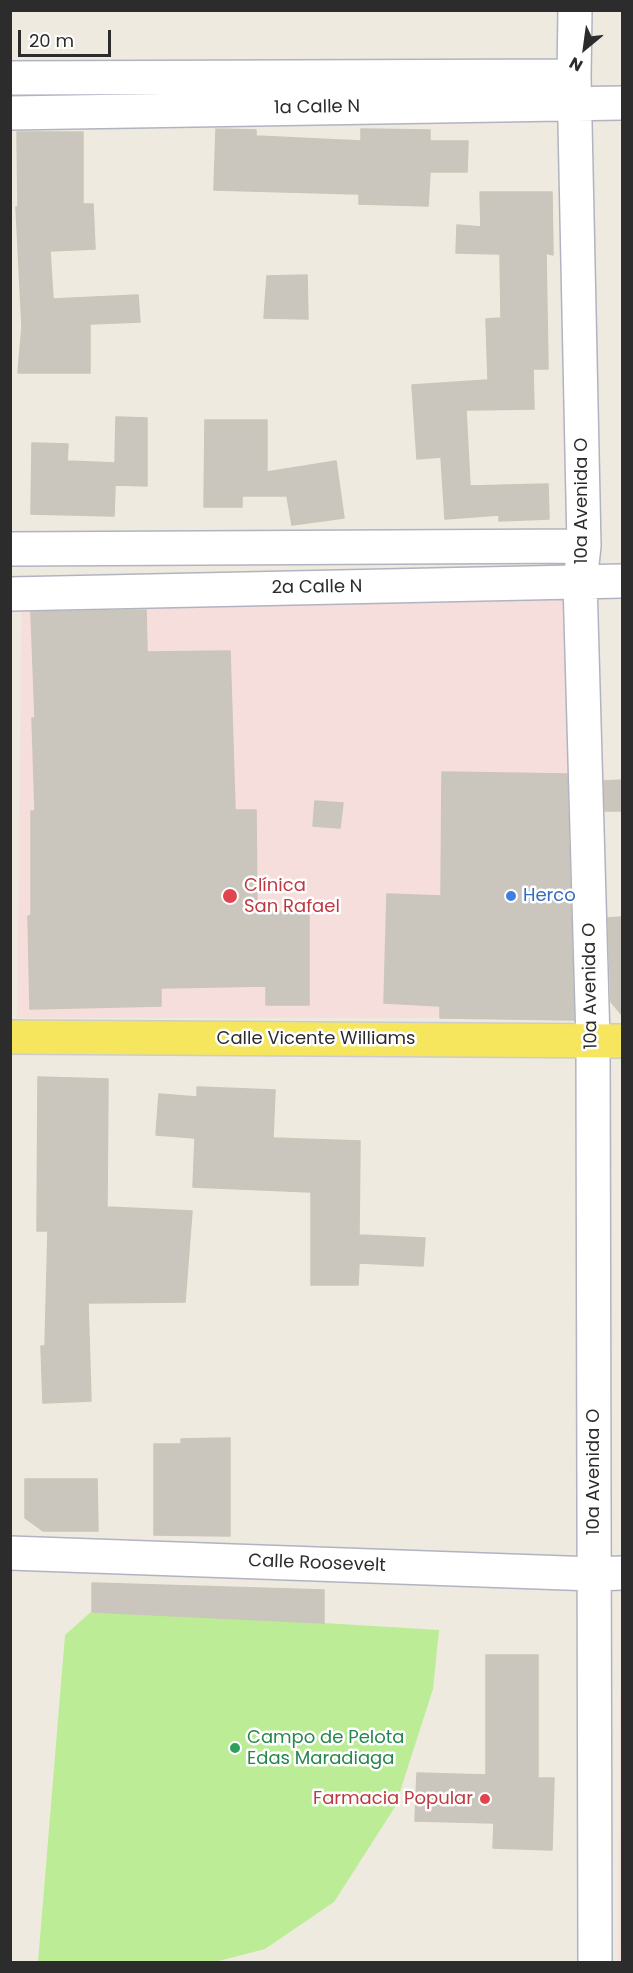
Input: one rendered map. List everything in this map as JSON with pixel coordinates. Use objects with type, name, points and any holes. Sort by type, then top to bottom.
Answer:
[{"type":"main road","name":"Calle Vicente Williams","points":[[10,1037],[608,1041]]},
{"type":"street","name":"10a Avenida O","points":[[575,10],[584,546],[580,582],[608,1041],[608,1573],[595,1962]]},
{"type":"street","name":"1a Calle N","points":[[10,78],[575,90],[622,103]]},
{"type":"street","name":"1a Calle N","points":[[10,113],[575,90]]},
{"type":"street","points":[[10,549],[584,546]]},
{"type":"street","name":"2a Calle N","points":[[10,594],[622,580]]},
{"type":"street","name":"Calle Roosevelt","points":[[10,1553],[608,1573]]},
{"type":"shaded area","name":"Clínica San Rafael","points":[[576,591],[582,774],[442,772],[440,1018],[17,1018],[22,602]]},
{"type":"shaded area","points":[[621,1596],[622,1962],[618,1962]]},
{"type":"green space","name":"Campo de Pelota Edas Maradiaga","points":[[91,1612],[439,1630],[433,1689],[395,1807],[334,1902],[265,1949],[215,1962],[38,1962],[65,1635]]},
{"type":"building","points":[[216,129],[256,130],[256,136],[361,141],[361,129],[430,130],[430,141],[468,141],[467,172],[430,172],[428,206],[359,204],[359,194],[214,190]]},
{"type":"building","points":[[17,132],[83,132],[83,204],[93,204],[95,249],[50,251],[53,299],[138,295],[140,322],[90,324],[90,373],[18,373],[22,327],[16,207],[18,207]]},
{"type":"building","points":[[480,192],[552,192],[553,255],[546,253],[548,369],[533,369],[534,409],[466,410],[470,486],[548,484],[549,519],[499,521],[499,515],[445,519],[441,457],[417,459],[412,385],[488,380],[486,319],[501,318],[500,254],[456,253],[457,225],[481,227]]},
{"type":"building","points":[[307,275],[308,319],[264,318],[267,276]]},
{"type":"building","points":[[116,417],[147,418],[147,486],[115,485],[114,516],[31,514],[32,443],[68,444],[67,461],[115,463]]},
{"type":"building","points":[[205,420],[267,420],[267,472],[336,461],[344,518],[292,525],[287,496],[242,496],[242,507],[204,507]]},
{"type":"building","points":[[146,610],[147,652],[230,651],[235,810],[256,810],[257,912],[309,912],[309,1005],[266,1005],[266,986],[161,988],[161,1006],[30,1009],[28,916],[31,916],[31,811],[35,811],[32,718],[35,718],[31,612]]},
{"type":"building","name":"Herco","points":[[442,772],[567,774],[574,1020],[440,1018],[440,1006],[384,1003],[387,894],[441,896]]},
{"type":"building","points":[[622,780],[622,811],[605,811],[604,781]]},
{"type":"building","points":[[315,801],[343,803],[340,828],[313,826]]},
{"type":"building","points":[[622,917],[622,1015],[611,1002],[608,918]]},
{"type":"building","points":[[38,1077],[108,1079],[107,1207],[192,1211],[185,1302],[88,1303],[91,1401],[43,1403],[41,1346],[45,1346],[48,1231],[37,1231]]},
{"type":"building","points":[[197,1087],[275,1090],[273,1138],[360,1141],[359,1235],[425,1238],[423,1266],[359,1263],[358,1285],[311,1285],[311,1192],[193,1187],[195,1138],[156,1135],[159,1094],[197,1097]]},
{"type":"building","points":[[230,1438],[230,1536],[154,1535],[154,1444],[181,1444],[181,1439]]},
{"type":"building","points":[[25,1479],[97,1479],[98,1531],[43,1531],[25,1518]]},
{"type":"building","points":[[92,1583],[324,1590],[324,1623],[92,1612]]},
{"type":"building","points":[[486,1655],[538,1655],[538,1778],[554,1778],[552,1850],[493,1848],[494,1823],[415,1821],[417,1773],[486,1775]]},
{"type":"place","name":"Clínica San Rafael","points":[[230,896]]},
{"type":"place","name":"Herco","points":[[511,896]]},
{"type":"place","name":"Campo de Pelota Edas Maradiaga","points":[[235,1748]]},
{"type":"place","name":"Farmacia Popular","points":[[485,1799]]}]
